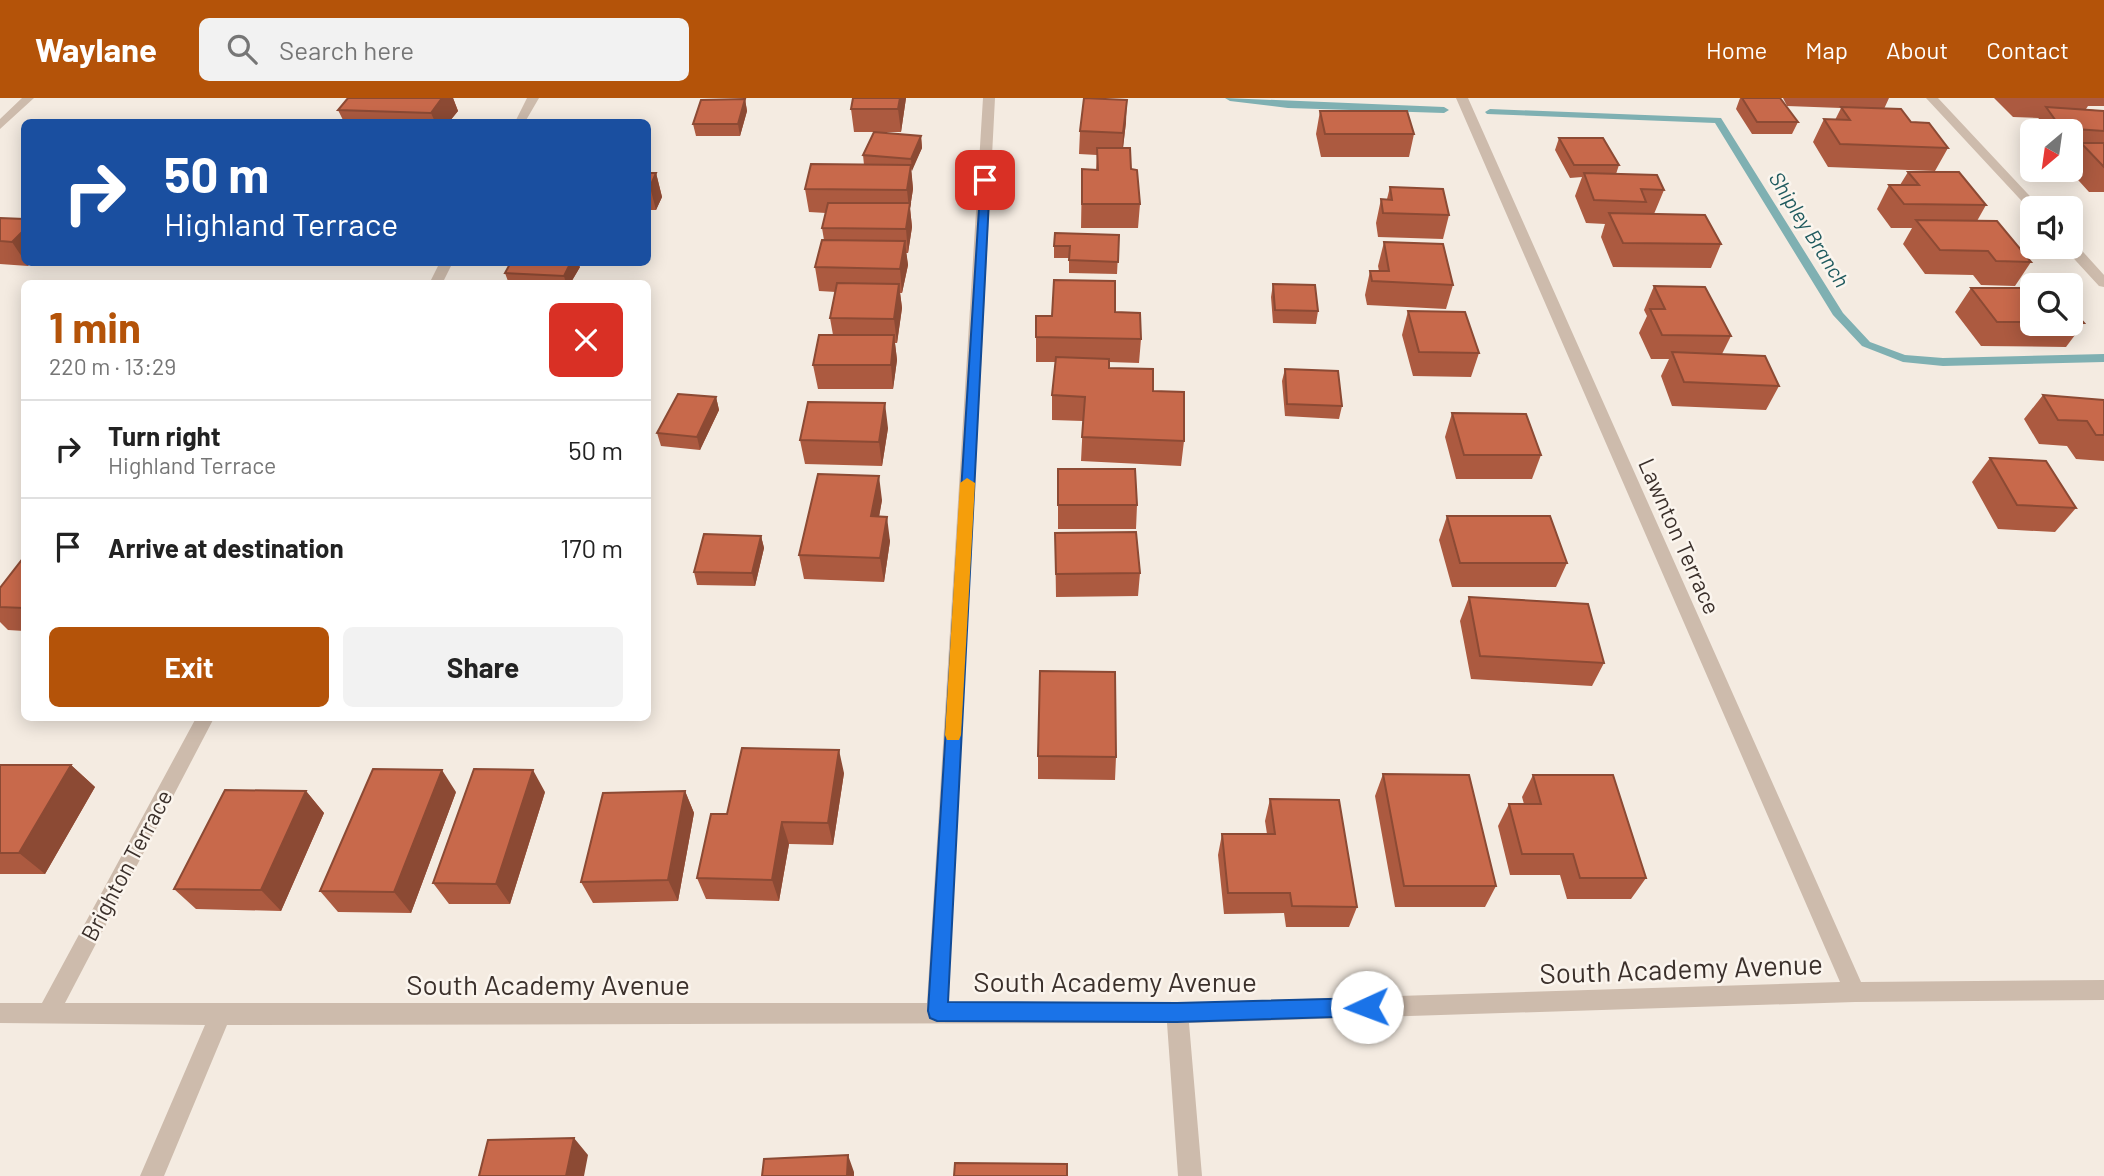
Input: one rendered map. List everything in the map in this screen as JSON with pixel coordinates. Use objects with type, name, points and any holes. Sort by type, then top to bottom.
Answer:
[{"type":"street","points":[[0,126],[28,98]]},
{"type":"street","points":[[522,119],[533,98]]},
{"type":"street","points":[[937,1011],[989,98]]},
{"type":"street","name":"Lawnton Terrace","points":[[1462,98],[1855,992]]},
{"type":"street","points":[[1932,98],[2024,196]]},
{"type":"street","points":[[2082,259],[2104,283]]},
{"type":"street","name":"Brighton Terrace","points":[[48,1013],[203,721]]},
{"type":"street","name":"South Academy Avenue","points":[[0,1013],[220,1016],[937,1011],[1177,1013],[1855,992],[2104,990]]},
{"type":"street","points":[[1177,1013],[1190,1176]]},
{"type":"street","points":[[152,1176],[220,1016]]},
{"type":"building","points":[[348,98],[442,98],[431,113],[338,110]]},
{"type":"building","points":[[853,98],[900,98],[898,109],[851,109]]},
{"type":"building","points":[[1084,98],[1127,100],[1123,133],[1080,131]]},
{"type":"building","points":[[1742,98],[1780,98],[1798,122],[1757,122]]},
{"type":"building","points":[[745,99],[738,124],[693,124],[701,100]]},
{"type":"building","points":[[1841,107],[1901,109],[1911,122],[1929,123],[1948,148],[1840,144],[1824,119],[1850,120]]},
{"type":"building","points":[[2046,107],[2104,111],[2104,131],[2083,130],[2083,119],[2055,119]]},
{"type":"building","points":[[1320,111],[1407,111],[1414,134],[1325,134]]},
{"type":"building","points":[[874,132],[921,136],[911,159],[863,155]]},
{"type":"building","points":[[1559,138],[1603,138],[1619,165],[1574,165]]},
{"type":"building","points":[[2083,143],[2104,143],[2104,167],[2083,145]]},
{"type":"building","points":[[1097,148],[1130,148],[1131,169],[1137,170],[1140,204],[1082,204],[1082,169],[1098,170]]},
{"type":"building","points":[[811,164],[911,165],[907,190],[805,189]]},
{"type":"building","points":[[1908,172],[1959,172],[1986,205],[1904,204],[1889,185],[1919,185]]},
{"type":"building","points":[[1584,173],[1657,175],[1664,190],[1641,189],[1646,202],[1594,200]]},
{"type":"building","points":[[1390,187],[1443,189],[1449,215],[1383,213],[1381,199],[1392,200]]},
{"type":"building","points":[[828,203],[910,203],[906,229],[822,228]]},
{"type":"building","points":[[1609,213],[1705,215],[1721,244],[1623,243]]},
{"type":"building","points":[[0,218],[21,219],[21,233],[12,242],[0,241]]},
{"type":"building","points":[[1916,220],[1997,221],[2020,249],[2020,259],[2029,259],[2031,262],[1996,261],[1988,251],[1940,250]]},
{"type":"building","points":[[1055,233],[1119,235],[1118,262],[1069,260],[1070,246],[1054,246]]},
{"type":"building","points":[[822,240],[905,241],[900,269],[815,267]]},
{"type":"building","points":[[1384,242],[1443,244],[1453,285],[1372,281],[1370,271],[1389,271]]},
{"type":"building","points":[[509,266],[569,266],[564,276],[505,273]]},
{"type":"building","points":[[1054,280],[1115,281],[1115,312],[1140,313],[1141,339],[1036,337],[1036,316],[1052,316]]},
{"type":"building","points":[[837,283],[899,284],[894,319],[830,318]]},
{"type":"building","points":[[1273,284],[1315,285],[1318,311],[1275,310]]},
{"type":"building","points":[[1654,286],[1705,287],[1731,336],[1662,335],[1650,309],[1665,309]]},
{"type":"building","points":[[1971,288],[2020,288],[2020,322],[1997,322]]},
{"type":"building","points":[[1408,311],[1465,312],[1479,353],[1419,352]]},
{"type":"building","points":[[819,335],[894,335],[891,365],[813,365]]},
{"type":"building","points":[[1672,352],[1765,356],[1779,386],[1684,382]]},
{"type":"building","points":[[1056,357],[1109,359],[1109,368],[1153,369],[1153,391],[1184,392],[1184,441],[1082,437],[1085,397],[1052,395]]},
{"type":"building","points":[[1285,369],[1338,371],[1342,406],[1287,404]]},
{"type":"building","points":[[678,394],[716,397],[697,437],[657,433]]},
{"type":"building","points":[[2043,395],[2104,400],[2104,435],[2096,435],[2087,421],[2058,420]]},
{"type":"building","points":[[808,402],[885,403],[879,442],[800,440]]},
{"type":"building","points":[[1452,413],[1526,414],[1541,455],[1464,455]]},
{"type":"building","points":[[1990,458],[2046,461],[2076,508],[2017,505]]},
{"type":"building","points":[[1058,469],[1135,469],[1137,505],[1058,505]]},
{"type":"building","points":[[818,474],[879,476],[871,516],[887,517],[880,558],[799,555]]},
{"type":"building","points":[[1447,516],[1550,516],[1567,563],[1460,563]]},
{"type":"building","points":[[1136,532],[1140,573],[1056,574],[1055,533]]},
{"type":"building","points":[[704,534],[761,536],[752,573],[694,572]]},
{"type":"building","points":[[21,561],[21,608],[0,607],[0,588]]},
{"type":"building","points":[[1469,597],[1588,604],[1604,663],[1480,656]]},
{"type":"building","points":[[1040,671],[1115,672],[1116,757],[1038,756]]},
{"type":"building","points":[[742,748],[839,750],[828,823],[782,822],[772,880],[697,878],[711,814],[727,814]]},
{"type":"building","points":[[0,765],[71,765],[19,853],[0,853]]},
{"type":"building","points":[[373,769],[442,770],[394,892],[320,891]]},
{"type":"building","points":[[474,769],[533,770],[496,884],[433,883]]},
{"type":"building","points":[[1383,774],[1469,775],[1496,886],[1404,886]]},
{"type":"building","points":[[1533,775],[1613,775],[1646,878],[1580,878],[1573,854],[1522,854],[1509,804],[1541,804]]},
{"type":"building","points":[[225,790],[306,791],[261,890],[174,889]]},
{"type":"building","points":[[685,791],[668,880],[581,882],[603,793]]},
{"type":"building","points":[[1270,799],[1339,800],[1357,907],[1292,906],[1290,893],[1228,893],[1222,834],[1275,834]]},
{"type":"building","points":[[574,1138],[566,1176],[479,1176],[488,1140]]},
{"type":"building","points":[[848,1155],[847,1176],[762,1176],[764,1159]]},
{"type":"building","points":[[955,1163],[1067,1164],[1067,1176],[954,1176]]},
{"type":"waterway","name":"Shipley Branch","points":[[1230,98],[1288,105],[1444,110]]},
{"type":"waterway","name":"Shipley Branch","points":[[1490,112],[1718,120],[1839,315],[1866,344],[1903,358],[1943,362],[2104,358]]},
{"type":"slow traffic","points":[[953,735],[967,483]]},
{"type":"route","points":[[985,180],[937,1011],[1177,1013],[1367,1007]]}]
